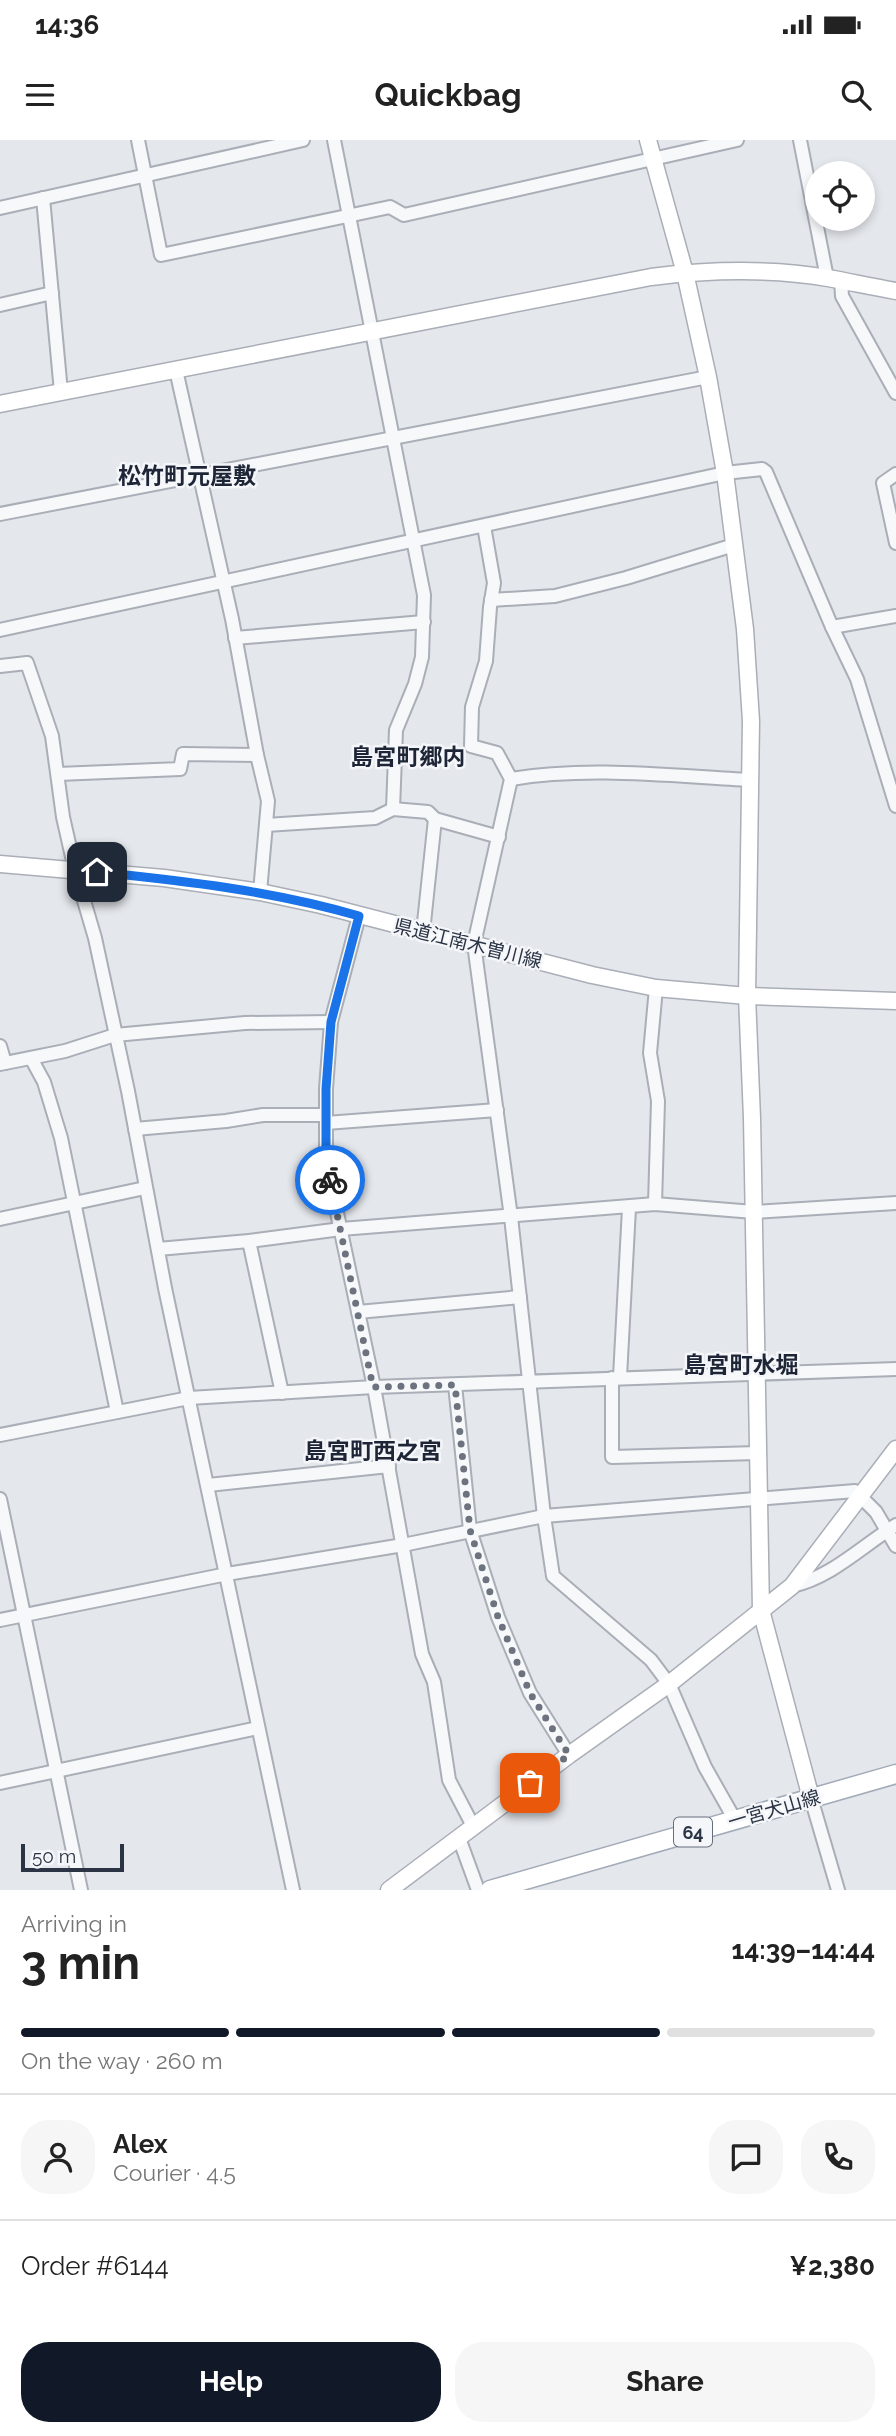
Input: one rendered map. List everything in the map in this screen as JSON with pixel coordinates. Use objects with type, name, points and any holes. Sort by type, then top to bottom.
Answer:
[{"type":"main road","name":"一宮犬山線","points":[[490,1890],[896,1774]]},
{"type":"street","points":[[138,140],[161,255],[390,207],[404,215],[737,140]]},
{"type":"street","points":[[0,208],[303,140]]},
{"type":"street","points":[[334,140],[424,595],[422,657],[415,684],[396,730],[393,809]]},
{"type":"street","points":[[648,140],[685,273],[708,377],[725,473],[745,629],[751,721],[747,996],[761,1610],[838,1890]]},
{"type":"street","points":[[800,140],[834,279],[896,393]]},
{"type":"street","points":[[43,198],[61,392]]},
{"type":"street","points":[[0,404],[651,277],[740,272],[834,279],[896,291]]},
{"type":"street","points":[[0,305],[52,293]]},
{"type":"street","points":[[176,370],[268,801],[260,892]]},
{"type":"street","points":[[0,514],[708,377]]},
{"type":"street","points":[[0,630],[725,473],[762,469],[766,472],[857,679],[896,806]]},
{"type":"street","points":[[896,474],[883,483],[896,543]]},
{"type":"street","points":[[484,526],[494,583],[486,660],[472,707],[471,746],[497,753],[510,779],[474,944],[511,1217],[553,1576],[651,1661],[669,1684],[705,1767],[735,1820]]},
{"type":"street","points":[[491,600],[555,596],[734,545]]},
{"type":"street","points":[[832,627],[896,616]]},
{"type":"street","points":[[235,638],[424,622]]},
{"type":"street","points":[[0,666],[27,663],[52,736],[63,817],[95,938],[293,1890]]},
{"type":"street","points":[[58,774],[180,769],[183,754],[257,755]]},
{"type":"street","points":[[510,779],[548,773],[750,780]]},
{"type":"street","points":[[266,825],[375,818],[393,809],[428,812],[435,819],[499,837]]},
{"type":"street","points":[[423,932],[435,819]]},
{"type":"street","name":"県道江南木曽川線","points":[[0,864],[164,878],[260,892],[321,905],[592,975],[656,988],[747,996],[896,1001]]},
{"type":"street","points":[[359,916],[331,1022],[326,1161],[389,1466],[422,1654],[434,1682],[449,1780],[473,1826]]},
{"type":"street","points":[[655,1204],[658,1101],[650,1053],[656,988]]},
{"type":"street","points":[[0,1046],[2,1063],[65,1051],[115,1035],[245,1023],[331,1022]]},
{"type":"street","points":[[31,1058],[44,1082],[61,1138],[117,1412]]},
{"type":"street","points":[[135,1129],[263,1115],[326,1119],[496,1110]]},
{"type":"street","points":[[0,1219],[145,1188]]},
{"type":"street","points":[[158,1249],[341,1229],[655,1204],[754,1212],[896,1203]]},
{"type":"street","points":[[629,1208],[612,1457],[758,1453]]},
{"type":"street","points":[[249,1241],[282,1393]]},
{"type":"street","points":[[358,1312],[520,1297]]},
{"type":"street","points":[[0,1435],[190,1398],[373,1387],[896,1368]]},
{"type":"street","points":[[455,1385],[470,1530],[498,1617],[530,1693],[569,1755]]},
{"type":"street","points":[[389,1890],[669,1684],[792,1586],[896,1449]]},
{"type":"street","points":[[208,1485],[389,1466]]},
{"type":"street","points":[[0,1620],[227,1574],[403,1545],[544,1516],[760,1498],[855,1491],[892,1528],[896,1546]]},
{"type":"street","points":[[0,1499],[81,1890]]},
{"type":"street","points":[[792,1586],[809,1582],[892,1528]]},
{"type":"street","points":[[0,1783],[258,1728]]},
{"type":"street","points":[[459,1839],[478,1890]]},
{"type":"way so far","points":[[330,1180],[373,1387],[455,1385],[470,1530],[498,1617],[530,1693],[569,1755],[530,1783]]},
{"type":"district","name":"松竹町元屋敷","points":[[187,475]]},
{"type":"district","name":"島宮町郷内","points":[[408,756]]},
{"type":"district","name":"島宮町水堀","points":[[741,1364]]},
{"type":"district","name":"島宮町西之宮","points":[[373,1450]]},
{"type":"route","points":[[97,872],[164,878],[260,892],[359,916],[331,1022],[326,1089],[326,1161],[330,1180]]}]
